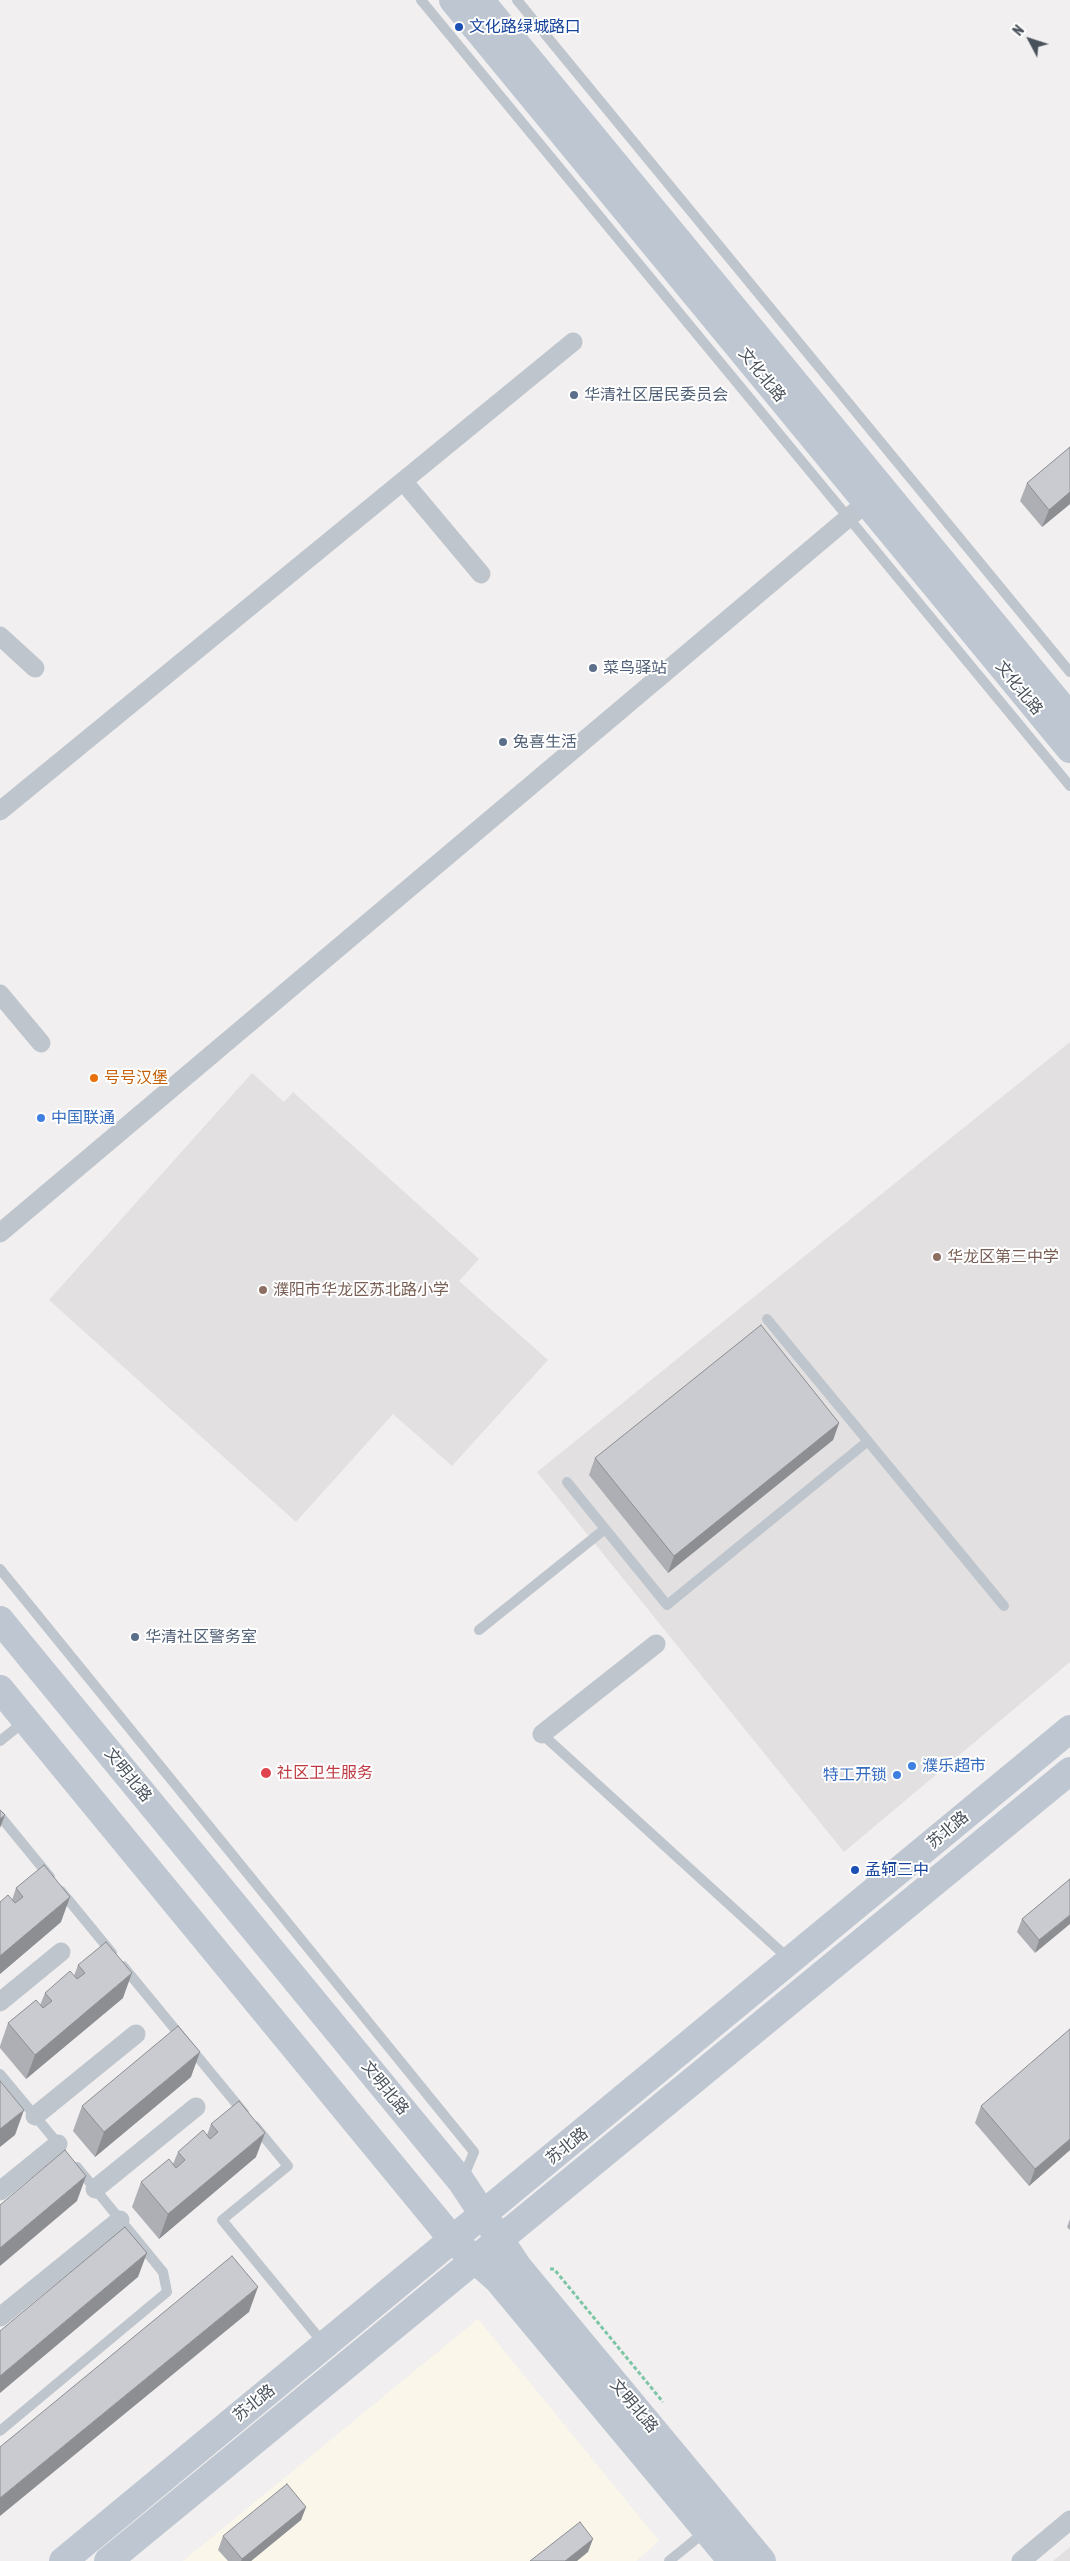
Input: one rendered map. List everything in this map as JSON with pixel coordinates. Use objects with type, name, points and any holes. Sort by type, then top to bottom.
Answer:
[{"type":"street","name":"文化北路","points":[[454,0],[857,510],[1070,749]]},
{"type":"street","name":"文化北路","points":[[480,0],[1070,717]]},
{"type":"street","points":[[0,811],[573,342]]},
{"type":"street","points":[[403,481],[481,574]]},
{"type":"street","points":[[0,1233],[857,510]]},
{"type":"street","points":[[0,636],[35,668]]},
{"type":"street","points":[[0,994],[41,1043]]},
{"type":"street","name":"文明北路","points":[[0,1620],[461,2181],[518,2266],[762,2561]]},
{"type":"street","points":[[542,1734],[656,1644]]},
{"type":"street","name":"文明北路","points":[[0,1689],[453,2240],[498,2280],[732,2561]]},
{"type":"street","name":"苏北路","points":[[63,2561],[1070,1729]]},
{"type":"street","name":"苏北路","points":[[108,2561],[1070,1771]]},
{"type":"street","points":[[0,2002],[61,1952]]},
{"type":"street","points":[[35,2116],[136,2034]]},
{"type":"street","points":[[95,2189],[196,2107]]},
{"type":"street","points":[[0,2191],[64,2151]]},
{"type":"street","points":[[0,2317],[120,2220]]},
{"type":"street","points":[[1022,2561],[1070,2520]]},
{"type":"lane","points":[[421,0],[857,510],[1070,786]]},
{"type":"lane","points":[[517,0],[1070,672]]},
{"type":"lane","points":[[767,1319],[1004,1606]]},
{"type":"lane","points":[[567,1482],[667,1605],[868,1441]]},
{"type":"lane","points":[[480,1630],[605,1528]]},
{"type":"lane","points":[[0,1569],[474,2152],[461,2181]]},
{"type":"lane","points":[[0,1740],[26,1720]]},
{"type":"lane","points":[[542,1734],[791,1961]]},
{"type":"lane","points":[[0,1816],[288,2166],[222,2220],[325,2345]]},
{"type":"lane","points":[[0,2074],[163,2272],[167,2292],[0,2431]]},
{"type":"lane","points":[[669,2561],[706,2530]]},
{"type":"shaded area","name":"华龙区第三中学","points":[[1070,1042],[1070,1662],[844,1852],[537,1472]]},
{"type":"shaded area","name":"濮阳市华龙区苏北路小学","points":[[252,1073],[284,1102],[293,1092],[479,1259],[459,1281],[548,1360],[452,1466],[393,1414],[296,1522],[49,1300]]},
{"type":"shaded area","points":[[478,2319],[659,2541],[636,2561],[183,2561]]},
{"type":"shaded area","points":[[1070,2547],[1070,2561],[1053,2561]]},
{"type":"building","points":[[1070,447],[1070,492],[1049,510],[1027,483]]},
{"type":"building","points":[[761,1325],[839,1423],[674,1556],[595,1458]]},
{"type":"building","points":[[0,1810],[5,1815],[0,1819]]},
{"type":"building","points":[[44,1865],[70,1897],[0,1956],[0,1902],[8,1895],[15,1903],[23,1897],[16,1888]]},
{"type":"building","points":[[1070,1879],[1070,1915],[1039,1940],[1022,1919]]},
{"type":"building","points":[[106,1942],[132,1973],[35,2055],[8,2023],[36,2000],[43,2008],[52,2001],[45,1993],[70,1971],[77,1979],[85,1973],[78,1965]]},
{"type":"building","points":[[178,2026],[200,2052],[104,2132],[82,2106]]},
{"type":"building","points":[[1070,2029],[1070,2139],[1035,2169],[981,2106]]},
{"type":"building","points":[[0,2081],[24,2110],[0,2129]]},
{"type":"building","points":[[239,2101],[265,2133],[168,2214],[141,2182],[169,2159],[176,2168],[185,2160],[178,2152],[203,2130],[210,2139],[218,2132],[211,2124]]},
{"type":"building","points":[[65,2150],[86,2176],[0,2248],[0,2205]]},
{"type":"building","points":[[125,2227],[147,2253],[0,2376],[0,2331]]},
{"type":"building","points":[[232,2256],[258,2287],[0,2498],[0,2447]]},
{"type":"building","points":[[287,2484],[306,2507],[242,2559],[223,2536]]},
{"type":"building","points":[[580,2522],[593,2539],[565,2561],[530,2561]]},
{"type":"place","name":"文化路绿城路口","points":[[459,27]]},
{"type":"place","name":"华清社区居民委员会","points":[[574,395]]},
{"type":"place","name":"菜鸟驿站","points":[[593,668]]},
{"type":"place","name":"兔喜生活","points":[[503,742]]},
{"type":"place","name":"号号汉堡","points":[[94,1078]]},
{"type":"place","name":"中国联通","points":[[41,1118]]},
{"type":"place","name":"华龙区第三中学","points":[[937,1257]]},
{"type":"place","name":"濮阳市华龙区苏北路小学","points":[[263,1290]]},
{"type":"place","name":"华清社区警务室","points":[[135,1637]]},
{"type":"place","name":"濮乐超市","points":[[912,1766]]},
{"type":"place","name":"社区卫生服务","points":[[266,1773]]},
{"type":"place","name":"特工开锁","points":[[897,1775]]},
{"type":"place","name":"孟轲三中","points":[[855,1870]]}]
